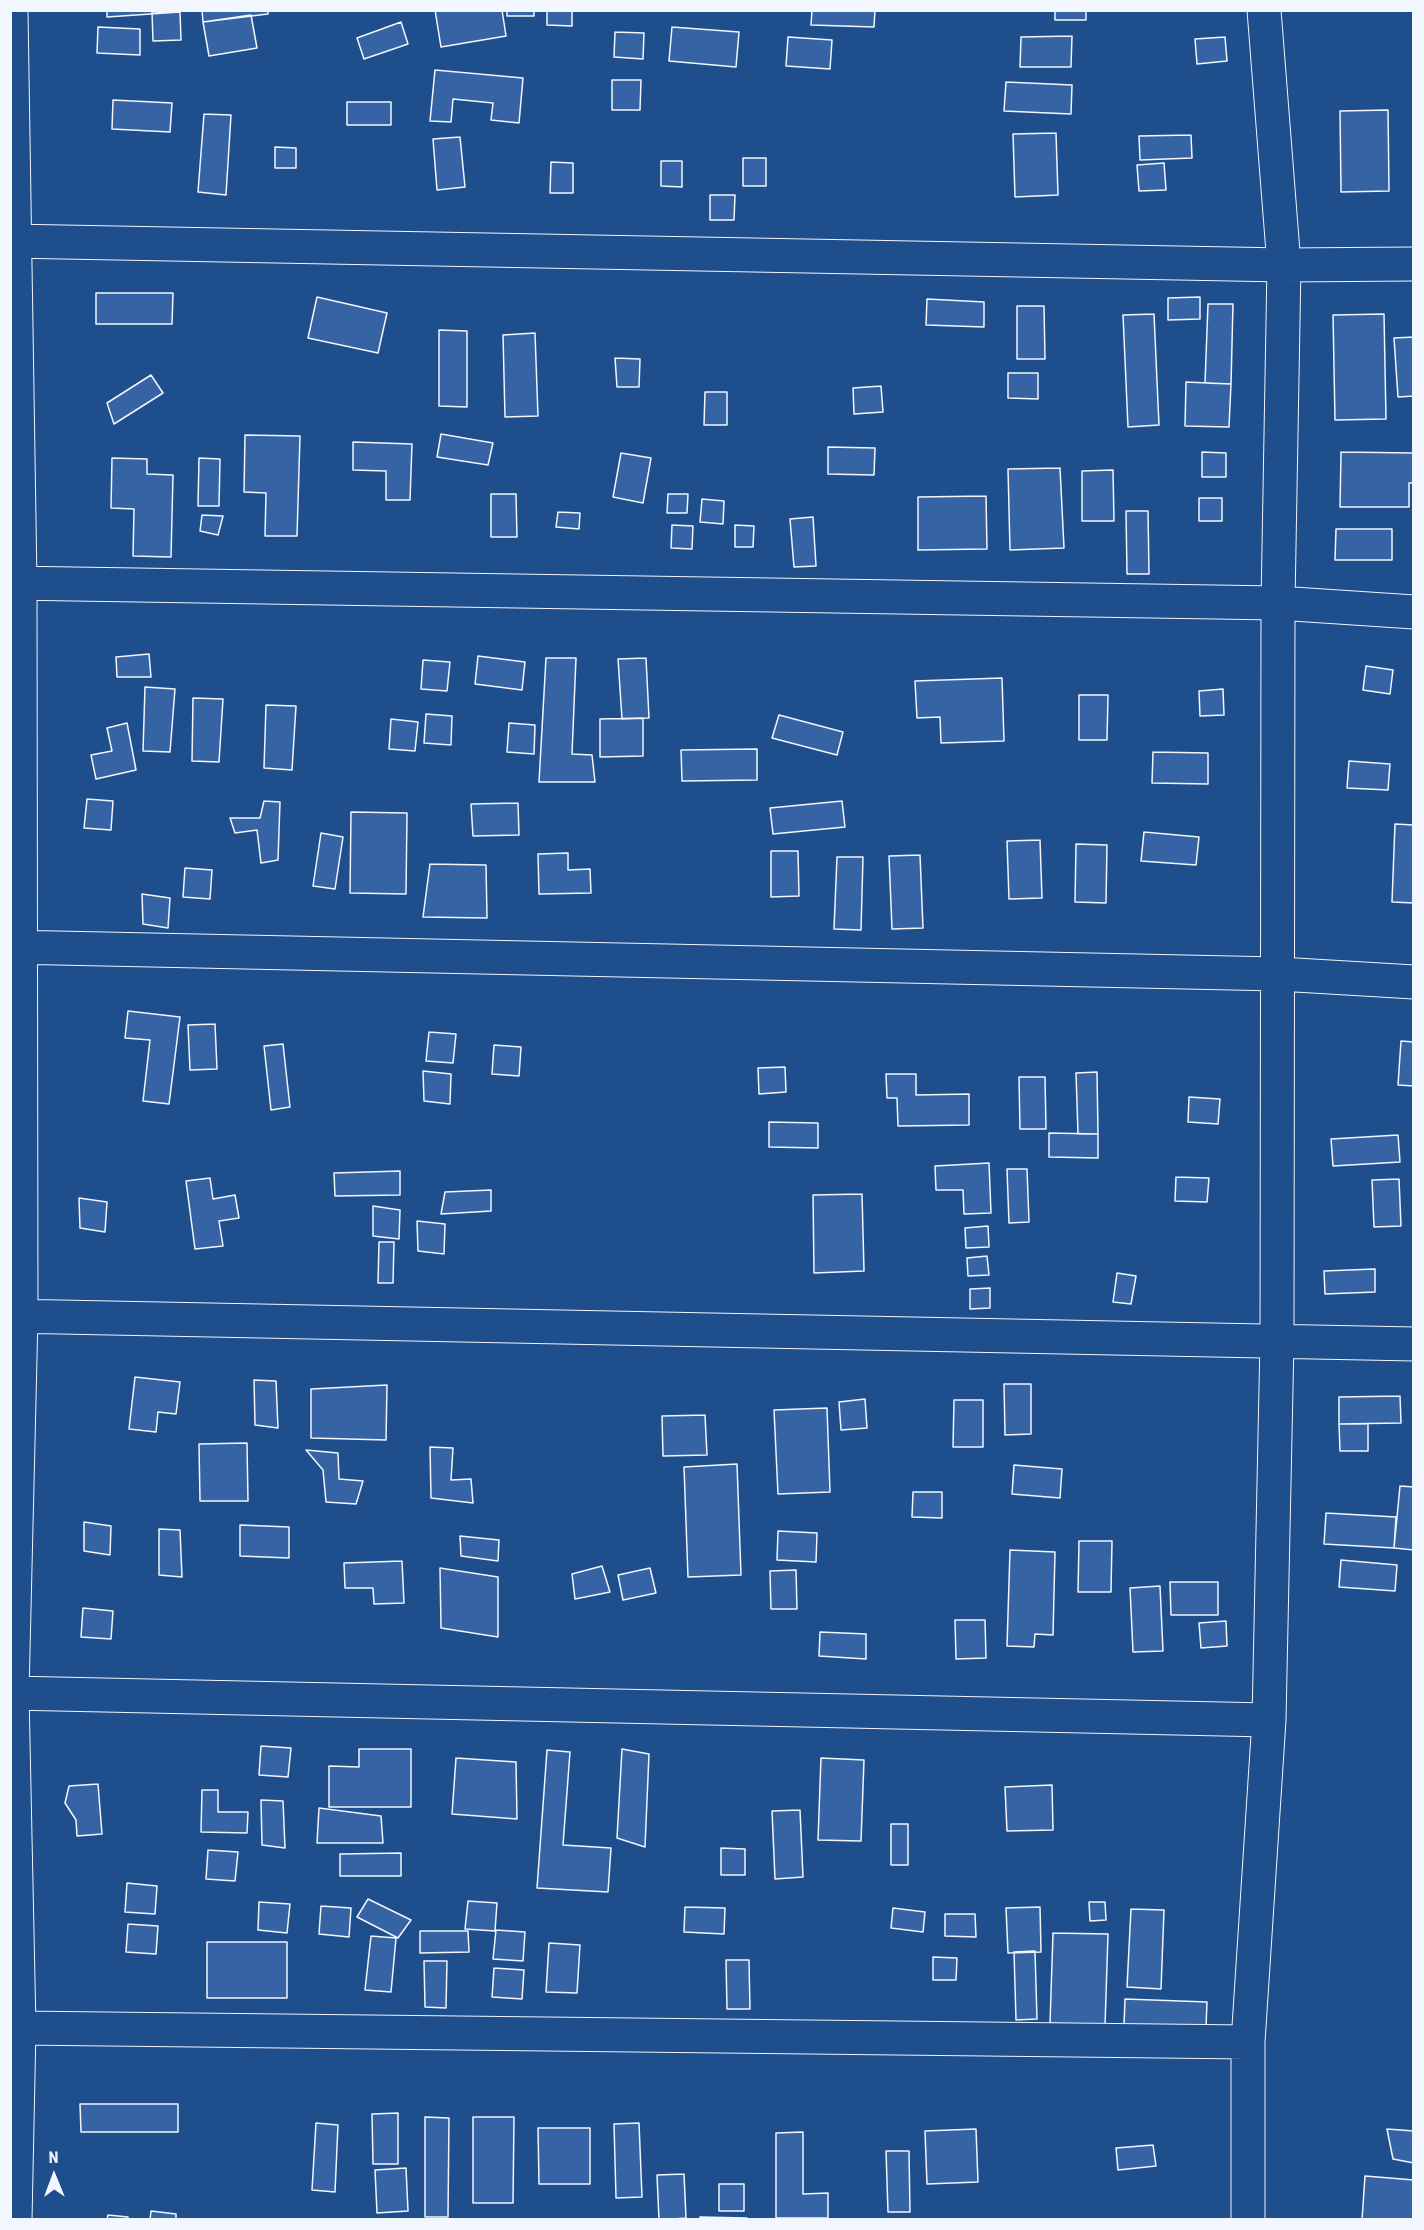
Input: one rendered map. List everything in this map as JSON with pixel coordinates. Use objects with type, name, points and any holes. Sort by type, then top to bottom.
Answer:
[{"type":"street","points":[[11,10],[16,947],[16,1316],[11,1693],[19,2028],[15,2220]]},
{"type":"street","points":[[1248,2220],[1248,2042],[1269,1720],[1277,1340],[1278,603],[1284,265],[1264,10]]},
{"type":"street","points":[[12,241],[1284,265],[1413,264]]},
{"type":"street","points":[[15,583],[1278,603],[1413,612]]},
{"type":"street","points":[[16,947],[1279,974],[1413,982]]},
{"type":"street","points":[[16,1316],[1413,1344]]},
{"type":"street","points":[[11,1693],[1269,1720]]},
{"type":"street","points":[[19,2028],[1248,2042]]},
{"type":"building","points":[[107,10],[180,10],[180,12],[107,17]]},
{"type":"building","points":[[202,10],[268,10],[268,14],[203,22]]},
{"type":"building","points":[[435,10],[502,10],[506,36],[441,47]]},
{"type":"building","points":[[507,10],[534,10],[534,16],[507,16]]},
{"type":"building","points":[[547,10],[572,10],[572,26],[547,25]]},
{"type":"building","points":[[812,10],[875,10],[874,27],[811,25]]},
{"type":"building","points":[[1055,10],[1086,10],[1086,20],[1055,20]]},
{"type":"building","points":[[152,12],[180,12],[181,40],[153,41]]},
{"type":"building","points":[[251,15],[257,48],[209,56],[203,22]]},
{"type":"building","points":[[401,22],[408,44],[364,59],[357,38]]},
{"type":"building","points":[[98,27],[140,29],[140,55],[97,53]]},
{"type":"building","points":[[672,27],[739,32],[736,67],[669,61]]},
{"type":"building","points":[[615,32],[644,33],[643,59],[614,57]]},
{"type":"building","points":[[1072,36],[1071,67],[1020,67],[1021,37]]},
{"type":"building","points":[[788,37],[832,40],[830,69],[786,66]]},
{"type":"building","points":[[1225,37],[1227,61],[1197,64],[1195,39]]},
{"type":"building","points":[[435,70],[523,78],[519,123],[491,120],[493,103],[453,99],[451,122],[430,121]]},
{"type":"building","points":[[612,80],[641,80],[640,110],[612,110]]},
{"type":"building","points":[[1006,82],[1072,85],[1071,114],[1004,111]]},
{"type":"building","points":[[113,100],[172,103],[170,132],[112,129]]},
{"type":"building","points":[[347,102],[391,102],[391,125],[347,125]]},
{"type":"building","points":[[1388,110],[1389,191],[1341,192],[1340,111]]},
{"type":"building","points":[[204,114],[231,115],[226,195],[198,192]]},
{"type":"building","points":[[1056,133],[1058,195],[1015,197],[1013,134]]},
{"type":"building","points":[[1191,135],[1192,158],[1140,160],[1139,136]]},
{"type":"building","points":[[460,137],[465,187],[437,190],[433,139]]},
{"type":"building","points":[[275,147],[296,148],[296,168],[275,168]]},
{"type":"building","points":[[743,158],[766,158],[766,186],[743,186]]},
{"type":"building","points":[[661,161],[682,161],[682,187],[661,186]]},
{"type":"building","points":[[551,162],[573,163],[573,193],[550,193]]},
{"type":"building","points":[[1164,163],[1166,190],[1139,191],[1137,165]]},
{"type":"building","points":[[710,195],[735,195],[734,220],[710,220]]},
{"type":"building","points":[[96,293],[173,293],[172,324],[96,324]]},
{"type":"building","points":[[317,297],[387,313],[378,353],[308,338]]},
{"type":"building","points":[[1200,297],[1200,319],[1168,320],[1168,298]]},
{"type":"building","points":[[927,299],[984,302],[984,327],[926,325]]},
{"type":"building","points":[[1208,304],[1233,304],[1231,384],[1205,383]]},
{"type":"building","points":[[1017,306],[1044,306],[1045,359],[1017,359]]},
{"type":"building","points":[[1154,314],[1159,425],[1128,427],[1123,315]]},
{"type":"building","points":[[1384,314],[1386,419],[1335,420],[1333,315]]},
{"type":"building","points":[[439,330],[467,331],[467,407],[439,406]]},
{"type":"building","points":[[535,333],[538,416],[505,417],[503,335]]},
{"type":"building","points":[[1414,337],[1414,396],[1398,397],[1394,338]]},
{"type":"building","points":[[615,358],[640,359],[639,387],[617,387]]},
{"type":"building","points":[[1008,373],[1038,373],[1038,399],[1008,398]]},
{"type":"building","points":[[151,375],[163,393],[114,424],[107,403]]},
{"type":"building","points":[[1186,382],[1231,384],[1229,427],[1185,426]]},
{"type":"building","points":[[881,386],[883,412],[854,414],[853,388]]},
{"type":"building","points":[[705,392],[727,392],[727,425],[704,425]]},
{"type":"building","points":[[441,434],[493,443],[488,465],[437,457]]},
{"type":"building","points":[[245,435],[300,436],[297,536],[265,536],[266,493],[244,492]]},
{"type":"building","points":[[353,442],[412,444],[410,500],[386,500],[386,471],[353,470]]},
{"type":"building","points":[[828,447],[875,448],[874,475],[828,474]]},
{"type":"building","points":[[1202,452],[1226,453],[1226,477],[1202,477]]},
{"type":"building","points":[[1341,452],[1414,453],[1414,483],[1409,483],[1409,507],[1340,507]]},
{"type":"building","points":[[621,453],[651,458],[643,503],[613,497]]},
{"type":"building","points":[[112,458],[147,459],[147,474],[173,475],[171,557],[133,556],[134,509],[111,508]]},
{"type":"building","points":[[199,458],[220,459],[219,506],[198,506]]},
{"type":"building","points":[[1060,468],[1064,548],[1010,550],[1008,469]]},
{"type":"building","points":[[1113,470],[1114,521],[1082,521],[1082,471]]},
{"type":"building","points":[[491,494],[516,494],[517,537],[491,537]]},
{"type":"building","points":[[668,494],[688,494],[687,513],[667,513]]},
{"type":"building","points":[[986,496],[987,549],[918,550],[918,497]]},
{"type":"building","points":[[1199,498],[1222,498],[1222,521],[1199,521]]},
{"type":"building","points":[[702,499],[724,501],[723,524],[700,522]]},
{"type":"building","points":[[1126,511],[1148,511],[1149,574],[1127,574]]},
{"type":"building","points":[[558,512],[580,513],[579,529],[556,527]]},
{"type":"building","points":[[202,515],[223,516],[218,535],[200,531]]},
{"type":"building","points":[[813,517],[816,566],[794,567],[790,519]]},
{"type":"building","points":[[672,525],[693,526],[692,549],[671,548]]},
{"type":"building","points":[[735,525],[754,526],[753,547],[735,547]]},
{"type":"building","points":[[1336,529],[1392,529],[1392,560],[1335,560]]},
{"type":"building","points":[[149,654],[151,677],[117,677],[116,657]]},
{"type":"building","points":[[478,656],[525,662],[522,690],[475,684]]},
{"type":"building","points":[[546,658],[576,658],[572,754],[592,755],[595,782],[539,782]]},
{"type":"building","points":[[646,658],[649,718],[622,719],[618,659]]},
{"type":"building","points":[[423,660],[450,662],[447,691],[421,689]]},
{"type":"building","points":[[1366,666],[1393,670],[1390,694],[1363,690]]},
{"type":"building","points":[[1002,678],[1004,741],[941,743],[940,717],[917,718],[915,681]]},
{"type":"building","points":[[145,687],[175,689],[170,752],[143,751]]},
{"type":"building","points":[[1223,689],[1224,715],[1200,716],[1199,691]]},
{"type":"building","points":[[1079,695],[1108,695],[1107,740],[1079,740]]},
{"type":"building","points":[[193,698],[223,699],[219,762],[192,761]]},
{"type":"building","points":[[266,705],[296,706],[292,770],[264,768]]},
{"type":"building","points":[[426,714],[452,716],[451,745],[424,743]]},
{"type":"building","points":[[779,715],[843,732],[837,755],[772,738]]},
{"type":"building","points":[[643,718],[643,756],[600,757],[600,719]]},
{"type":"building","points":[[391,719],[418,722],[415,751],[389,749]]},
{"type":"building","points":[[127,723],[136,770],[96,779],[91,755],[112,751],[107,728]]},
{"type":"building","points":[[509,723],[535,725],[534,754],[507,752]]},
{"type":"building","points":[[757,749],[757,780],[682,781],[681,750]]},
{"type":"building","points":[[1153,752],[1208,753],[1208,784],[1152,783]]},
{"type":"building","points":[[1349,761],[1390,764],[1388,790],[1347,788]]},
{"type":"building","points":[[87,799],[113,801],[111,830],[84,828]]},
{"type":"building","points":[[264,801],[280,802],[278,860],[261,863],[257,830],[235,833],[230,818],[260,818]]},
{"type":"building","points":[[842,801],[845,827],[773,834],[770,808]]},
{"type":"building","points":[[518,803],[519,835],[473,836],[471,804]]},
{"type":"building","points":[[351,812],[407,813],[406,894],[350,893]]},
{"type":"building","points":[[1395,824],[1414,825],[1414,903],[1392,902]]},
{"type":"building","points":[[1144,832],[1199,837],[1196,865],[1141,861]]},
{"type":"building","points":[[321,833],[343,837],[335,889],[313,886]]},
{"type":"building","points":[[1040,840],[1042,898],[1009,899],[1007,841]]},
{"type":"building","points":[[1076,844],[1107,845],[1106,903],[1075,902]]},
{"type":"building","points":[[771,851],[798,851],[799,896],[771,897]]},
{"type":"building","points":[[568,853],[568,870],[590,869],[591,893],[539,894],[538,854]]},
{"type":"building","points":[[920,855],[923,928],[892,929],[889,856]]},
{"type":"building","points":[[837,857],[863,857],[861,930],[834,929]]},
{"type":"building","points":[[430,864],[486,865],[487,918],[423,917]]},
{"type":"building","points":[[185,868],[212,870],[210,899],[183,897]]},
{"type":"building","points":[[142,894],[170,898],[168,928],[143,924]]},
{"type":"building","points":[[128,1011],[180,1017],[169,1104],[143,1101],[150,1040],[125,1038]]},
{"type":"building","points":[[215,1024],[217,1069],[190,1070],[188,1025]]},
{"type":"building","points":[[429,1032],[456,1034],[453,1063],[426,1061]]},
{"type":"building","points":[[1401,1041],[1414,1042],[1414,1086],[1398,1085]]},
{"type":"building","points":[[283,1044],[290,1107],[271,1110],[264,1046]]},
{"type":"building","points":[[494,1045],[521,1047],[519,1076],[492,1074]]},
{"type":"building","points":[[785,1067],[786,1092],[759,1094],[758,1068]]},
{"type":"building","points":[[423,1071],[451,1074],[450,1104],[424,1101]]},
{"type":"building","points":[[1097,1072],[1098,1134],[1078,1134],[1076,1073]]},
{"type":"building","points":[[886,1074],[916,1074],[916,1095],[969,1094],[969,1125],[898,1126],[897,1098],[887,1098]]},
{"type":"building","points":[[1019,1077],[1045,1077],[1046,1129],[1020,1129]]},
{"type":"building","points":[[1189,1097],[1220,1099],[1218,1124],[1188,1122]]},
{"type":"building","points":[[769,1122],[818,1123],[818,1148],[769,1147]]},
{"type":"building","points":[[1049,1133],[1098,1134],[1098,1158],[1049,1157]]},
{"type":"building","points":[[1398,1135],[1400,1162],[1333,1166],[1331,1139]]},
{"type":"building","points":[[989,1163],[991,1213],[964,1214],[963,1190],[936,1190],[935,1166]]},
{"type":"building","points":[[1007,1169],[1027,1169],[1029,1222],[1009,1223]]},
{"type":"building","points":[[400,1171],[400,1195],[335,1196],[334,1173]]},
{"type":"building","points":[[1176,1177],[1209,1178],[1207,1202],[1175,1201]]},
{"type":"building","points":[[210,1178],[213,1199],[235,1195],[239,1218],[219,1221],[223,1246],[195,1249],[186,1181]]},
{"type":"building","points":[[1399,1179],[1401,1226],[1374,1227],[1372,1180]]},
{"type":"building","points":[[491,1190],[491,1211],[441,1214],[445,1192]]},
{"type":"building","points":[[862,1194],[864,1271],[814,1273],[813,1195]]},
{"type":"building","points":[[79,1198],[107,1202],[105,1232],[80,1228]]},
{"type":"building","points":[[373,1206],[400,1210],[399,1239],[373,1236]]},
{"type":"building","points":[[417,1221],[445,1224],[444,1254],[418,1251]]},
{"type":"building","points":[[988,1226],[989,1247],[966,1248],[965,1228]]},
{"type":"building","points":[[379,1242],[394,1242],[393,1283],[378,1283]]},
{"type":"building","points":[[987,1256],[989,1275],[968,1276],[967,1258]]},
{"type":"building","points":[[1375,1269],[1375,1292],[1325,1294],[1324,1271]]},
{"type":"building","points":[[1117,1273],[1136,1276],[1131,1304],[1113,1302]]},
{"type":"building","points":[[990,1288],[990,1308],[970,1309],[970,1289]]},
{"type":"building","points":[[135,1377],[180,1382],[176,1414],[158,1412],[156,1432],[129,1429]]},
{"type":"building","points":[[254,1380],[276,1381],[278,1428],[255,1425]]},
{"type":"building","points":[[1004,1384],[1031,1384],[1031,1434],[1005,1435]]},
{"type":"building","points":[[387,1385],[386,1440],[311,1438],[311,1389]]},
{"type":"building","points":[[1400,1396],[1401,1423],[1339,1424],[1339,1397]]},
{"type":"building","points":[[865,1399],[867,1428],[841,1430],[839,1402]]},
{"type":"building","points":[[954,1400],[983,1400],[983,1447],[953,1447]]},
{"type":"building","points":[[827,1408],[830,1492],[778,1494],[774,1410]]},
{"type":"building","points":[[705,1415],[707,1455],[663,1456],[662,1416]]},
{"type":"building","points":[[1339,1424],[1368,1424],[1368,1451],[1340,1451]]},
{"type":"building","points":[[247,1443],[248,1501],[200,1501],[199,1444]]},
{"type":"building","points":[[430,1447],[453,1448],[451,1480],[471,1479],[473,1503],[431,1498]]},
{"type":"building","points":[[306,1450],[338,1453],[339,1479],[363,1481],[356,1504],[326,1502],[323,1470]]},
{"type":"building","points":[[737,1464],[741,1575],[688,1577],[684,1467]]},
{"type":"building","points":[[1014,1465],[1062,1469],[1060,1498],[1012,1494]]},
{"type":"building","points":[[1400,1486],[1414,1487],[1414,1550],[1394,1548]]},
{"type":"building","points":[[913,1492],[942,1492],[942,1518],[912,1517]]},
{"type":"building","points":[[1326,1513],[1396,1517],[1394,1548],[1324,1544]]},
{"type":"building","points":[[84,1522],[111,1526],[110,1555],[84,1551]]},
{"type":"building","points":[[240,1525],[289,1527],[289,1558],[240,1556]]},
{"type":"building","points":[[159,1529],[180,1530],[182,1577],[159,1575]]},
{"type":"building","points":[[778,1531],[817,1533],[816,1562],[777,1560]]},
{"type":"building","points":[[460,1536],[499,1540],[498,1561],[461,1556]]},
{"type":"building","points":[[1079,1541],[1112,1541],[1111,1592],[1078,1592]]},
{"type":"building","points":[[1010,1550],[1055,1552],[1053,1635],[1035,1634],[1034,1647],[1007,1646]]},
{"type":"building","points":[[1341,1560],[1397,1565],[1395,1591],[1339,1587]]},
{"type":"building","points":[[402,1561],[404,1603],[374,1604],[373,1588],[345,1588],[344,1563]]},
{"type":"building","points":[[602,1566],[610,1592],[575,1599],[572,1574]]},
{"type":"building","points":[[440,1568],[498,1577],[498,1637],[441,1628]]},
{"type":"building","points":[[650,1568],[656,1593],[623,1600],[618,1575]]},
{"type":"building","points":[[796,1570],[797,1609],[771,1609],[770,1571]]},
{"type":"building","points":[[1170,1582],[1218,1582],[1218,1615],[1171,1615]]},
{"type":"building","points":[[1160,1586],[1163,1651],[1133,1652],[1130,1588]]},
{"type":"building","points":[[83,1608],[113,1611],[111,1639],[81,1637]]},
{"type":"building","points":[[955,1620],[985,1620],[986,1658],[956,1659]]},
{"type":"building","points":[[1226,1621],[1227,1646],[1201,1648],[1199,1623]]},
{"type":"building","points":[[820,1632],[866,1634],[866,1659],[819,1656]]},
{"type":"building","points":[[261,1746],[291,1748],[288,1777],[259,1775]]},
{"type":"building","points":[[359,1749],[411,1749],[411,1807],[329,1807],[329,1766],[359,1767]]},
{"type":"building","points":[[622,1749],[649,1754],[645,1847],[617,1838]]},
{"type":"building","points":[[547,1750],[570,1752],[563,1845],[611,1848],[608,1892],[537,1888]]},
{"type":"building","points":[[456,1758],[516,1762],[517,1819],[452,1814]]},
{"type":"building","points":[[821,1758],[864,1760],[861,1841],[818,1840]]},
{"type":"building","points":[[98,1784],[102,1834],[77,1836],[76,1820],[65,1803],[69,1786]]},
{"type":"building","points":[[1052,1785],[1053,1830],[1007,1831],[1005,1787]]},
{"type":"building","points":[[202,1790],[218,1790],[218,1812],[248,1812],[247,1833],[201,1832]]},
{"type":"building","points":[[261,1800],[283,1801],[285,1848],[262,1845]]},
{"type":"building","points":[[319,1808],[381,1816],[383,1843],[317,1843]]},
{"type":"building","points":[[800,1810],[803,1877],[775,1879],[772,1811]]},
{"type":"building","points":[[891,1824],[908,1824],[908,1865],[891,1865]]},
{"type":"building","points":[[721,1848],[745,1849],[745,1875],[721,1875]]},
{"type":"building","points":[[208,1850],[238,1852],[235,1881],[206,1879]]},
{"type":"building","points":[[401,1853],[401,1876],[340,1876],[340,1854]]},
{"type":"building","points":[[127,1883],[157,1886],[155,1914],[125,1912]]},
{"type":"building","points":[[368,1899],[411,1920],[398,1938],[357,1917]]},
{"type":"building","points":[[468,1901],[497,1903],[495,1931],[465,1929]]},
{"type":"building","points":[[259,1902],[290,1904],[287,1933],[258,1930]]},
{"type":"building","points":[[1089,1902],[1105,1902],[1106,1920],[1090,1921]]},
{"type":"building","points":[[321,1906],[351,1908],[349,1937],[319,1934]]},
{"type":"building","points":[[685,1907],[725,1908],[724,1934],[684,1932]]},
{"type":"building","points":[[1040,1907],[1041,1952],[1008,1953],[1006,1908]]},
{"type":"building","points":[[893,1908],[925,1912],[923,1932],[891,1928]]},
{"type":"building","points":[[1131,1909],[1164,1910],[1161,1989],[1127,1987]]},
{"type":"building","points":[[945,1914],[975,1914],[976,1937],[945,1936]]},
{"type":"building","points":[[128,1924],[158,1926],[156,1954],[126,1952]]},
{"type":"building","points":[[496,1930],[525,1932],[523,1961],[493,1959]]},
{"type":"building","points":[[420,1931],[468,1931],[469,1952],[420,1953]]},
{"type":"building","points":[[1053,1933],[1108,1934],[1105,2026],[1050,2023]]},
{"type":"building","points":[[371,1936],[396,1938],[391,1992],[365,1990]]},
{"type":"building","points":[[207,1942],[287,1942],[287,1998],[207,1998]]},
{"type":"building","points":[[549,1943],[580,1945],[577,1993],[546,1992]]},
{"type":"building","points":[[1035,1951],[1037,2019],[1016,2020],[1014,1952]]},
{"type":"building","points":[[933,1957],[957,1958],[956,1980],[933,1980]]},
{"type":"building","points":[[726,1960],[749,1960],[750,2009],[727,2009]]},
{"type":"building","points":[[424,1961],[447,1961],[446,2008],[425,2007]]},
{"type":"building","points":[[494,1968],[524,1970],[522,1999],[492,1997]]},
{"type":"building","points":[[1125,1999],[1207,2002],[1206,2028],[1124,2025]]},
{"type":"building","points":[[80,2104],[178,2104],[178,2132],[81,2132]]},
{"type":"building","points":[[398,2113],[398,2164],[373,2164],[372,2114]]},
{"type":"building","points":[[425,2117],[449,2118],[448,2217],[425,2217]]},
{"type":"building","points":[[473,2117],[514,2117],[513,2203],[473,2203]]},
{"type":"building","points":[[316,2123],[338,2125],[335,2192],[312,2190]]},
{"type":"building","points":[[639,2123],[642,2197],[616,2198],[614,2124]]},
{"type":"building","points":[[538,2128],[590,2128],[590,2184],[539,2184]]},
{"type":"building","points":[[976,2129],[978,2182],[927,2184],[925,2131]]},
{"type":"building","points":[[1387,2129],[1414,2131],[1414,2163],[1393,2159]]},
{"type":"building","points":[[803,2132],[803,2194],[828,2193],[828,2218],[776,2218],[776,2133]]},
{"type":"building","points":[[1153,2145],[1156,2166],[1118,2170],[1116,2148]]},
{"type":"building","points":[[886,2151],[909,2151],[910,2212],[888,2212]]},
{"type":"building","points":[[406,2168],[408,2211],[377,2213],[375,2170]]},
{"type":"building","points":[[684,2174],[686,2218],[659,2220],[657,2175]]},
{"type":"building","points":[[1365,2176],[1414,2180],[1414,2220],[1362,2220]]},
{"type":"building","points":[[719,2184],[744,2184],[744,2211],[719,2211]]},
{"type":"building","points":[[151,2211],[176,2214],[176,2220],[150,2220]]},
{"type":"building","points":[[108,2215],[128,2217],[128,2220],[107,2220]]},
{"type":"building","points":[[700,2217],[747,2218],[747,2220],[700,2220]]}]
